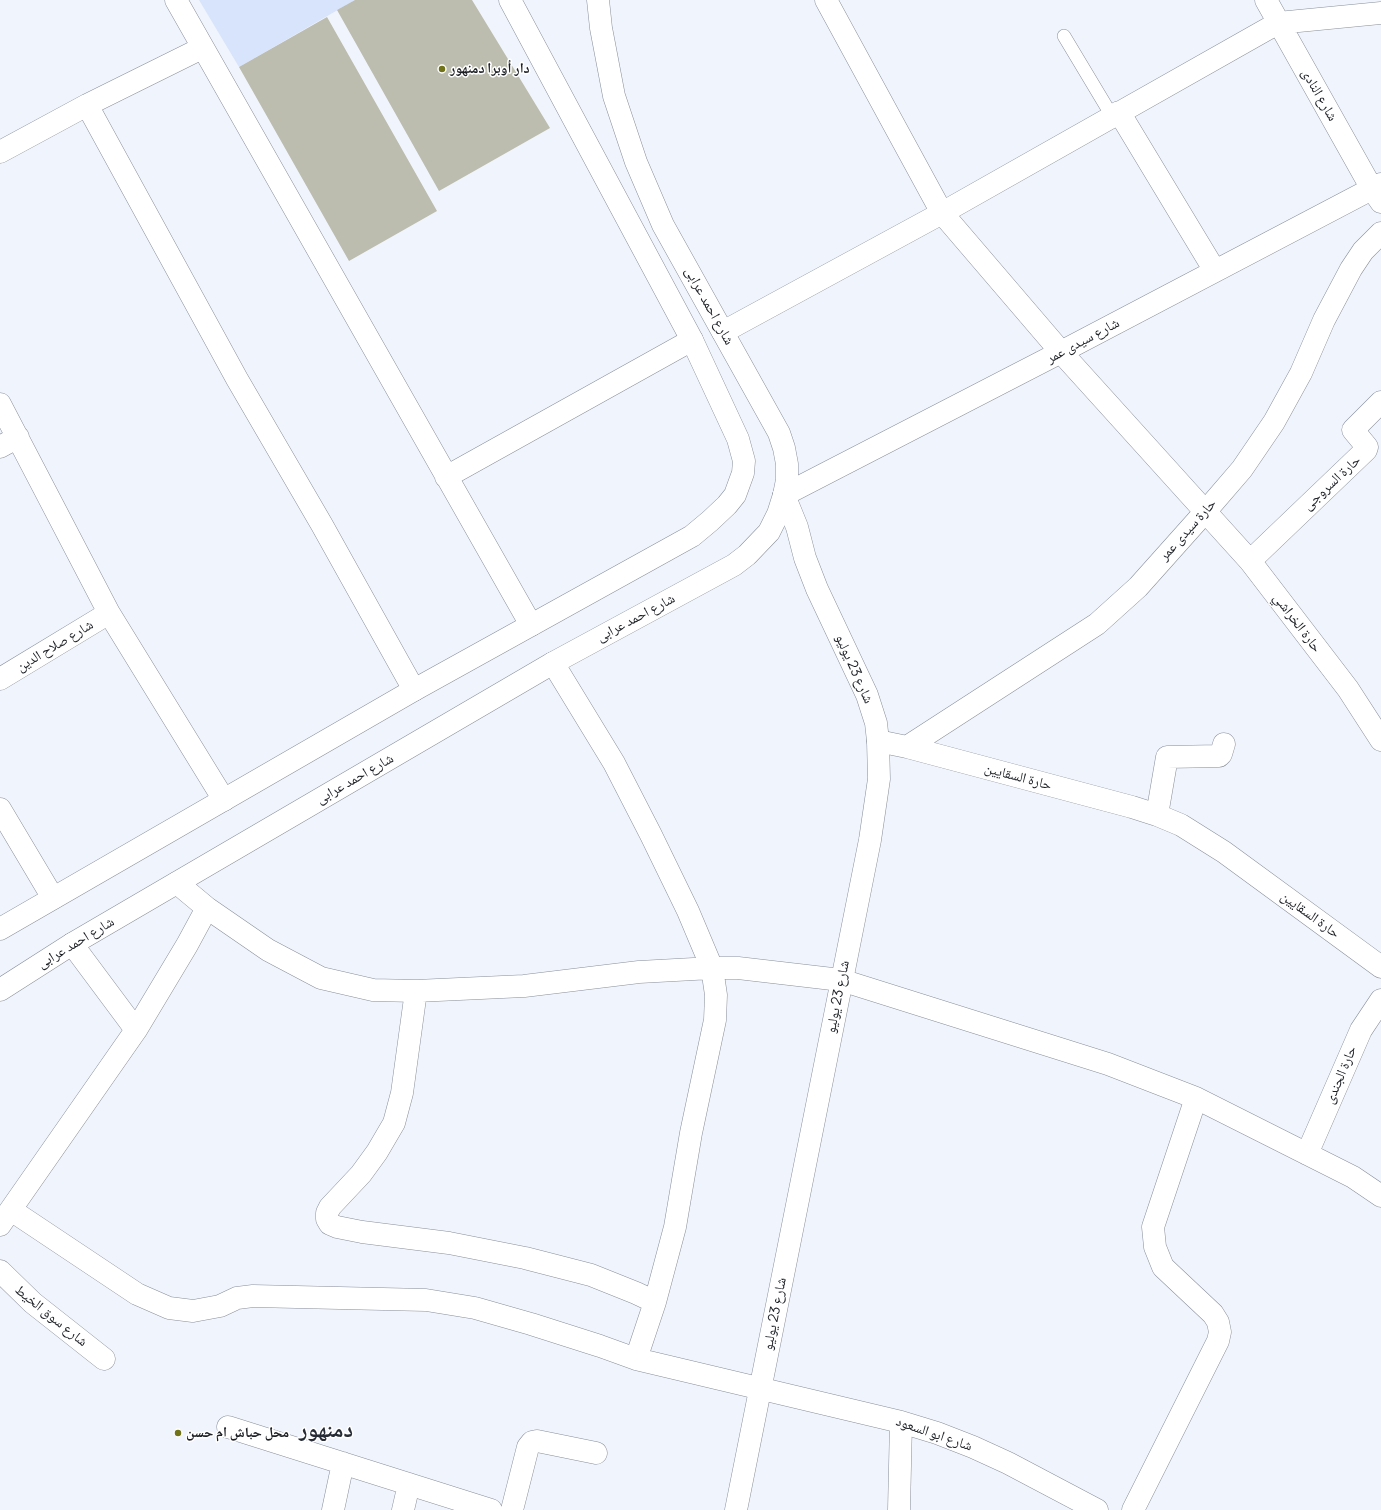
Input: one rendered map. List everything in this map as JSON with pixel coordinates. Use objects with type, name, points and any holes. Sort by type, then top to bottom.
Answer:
[{"type":"street","points":[[176,0],[531,625]]},
{"type":"street","points":[[0,929],[414,690],[692,536],[710,522],[727,505],[735,494],[743,473],[744,461],[738,439],[692,340],[510,0]]},
{"type":"street","name":"شارع احمد عرابى","points":[[0,990],[72,944],[553,663],[734,565],[751,551],[769,532],[778,514],[787,480],[787,464],[784,448],[779,433],[664,225],[636,162],[614,96],[601,28],[598,0]]},
{"type":"street","name":"حارة الخراشي","points":[[826,0],[942,213],[1062,352],[1250,561],[1348,689],[1381,740]]},
{"type":"street","name":"شارع النادى","points":[[1266,0],[1278,24],[1378,192]]},
{"type":"street","points":[[723,332],[942,213],[1278,24],[1381,13]]},
{"type":"street","points":[[0,152],[87,105],[202,48]]},
{"type":"street","points":[[87,105],[237,379],[414,690]]},
{"type":"street","points":[[1116,114],[1215,271]]},
{"type":"street","name":"شارع سيدى عمر","points":[[784,495],[1062,352],[1215,271],[1378,192]]},
{"type":"street","name":"حارة سيدى عمر","points":[[908,747],[1096,624],[1138,587],[1242,469],[1274,422],[1301,373],[1324,320],[1351,269],[1363,251],[1381,233]]},
{"type":"street","points":[[446,477],[692,340]]},
{"type":"street","name":"حارة السروجى","points":[[1250,561],[1366,450],[1367,447],[1353,430],[1381,402]]},
{"type":"street","points":[[0,404],[9,442],[109,614],[224,800]]},
{"type":"street","name":"شارع 23 يوليو","points":[[736,1510],[874,817],[879,779],[876,723],[867,695],[817,589],[805,558],[797,527],[784,495]]},
{"type":"street","name":"شارع صلاح الدين","points":[[0,679],[109,614]]},
{"type":"street","points":[[553,663],[614,763],[652,835],[688,911],[712,968],[716,994],[715,1020],[691,1133],[675,1227],[655,1302],[636,1359]]},
{"type":"street","name":"حارة السقايين","points":[[878,741],[908,747],[1132,807],[1181,825],[1203,837],[1381,967]]},
{"type":"street","points":[[1157,815],[1167,757],[1219,756],[1224,744]]},
{"type":"street","points":[[0,809],[53,898]]},
{"type":"street","points":[[177,883],[207,908],[268,950],[321,978],[373,990],[416,991],[524,986],[638,972],[712,968],[738,968],[841,980],[1108,1064],[1196,1098],[1353,1177],[1381,1196]]},
{"type":"street","points":[[5,1217],[136,1030],[183,952],[207,908]]},
{"type":"street","points":[[72,944],[136,1030]]},
{"type":"street","points":[[416,991],[402,1093],[394,1123],[377,1152],[361,1174],[330,1207],[327,1213],[327,1219],[330,1224],[337,1228],[449,1243],[525,1258],[591,1275],[655,1302]]},
{"type":"street","name":"حارة الجندى","points":[[1307,1154],[1361,1030],[1377,1012]]},
{"type":"street","points":[[1133,1510],[1218,1341],[1220,1332],[1218,1322],[1213,1314],[1163,1267],[1155,1247],[1153,1227],[1196,1098]]},
{"type":"street","name":"شارع ابو السعود","points":[[5,1217],[137,1294],[169,1308],[193,1311],[220,1306],[237,1298],[253,1296],[426,1300],[475,1308],[531,1324],[636,1359],[901,1422],[938,1433],[973,1446],[1097,1510]]},
{"type":"street","name":"شارع سوق الخيط","points":[[0,1271],[33,1303],[104,1359]]},
{"type":"street","points":[[899,1510],[901,1422]]},
{"type":"street","points":[[228,1427],[491,1510]]},
{"type":"street","points":[[512,1510],[528,1447],[532,1442],[536,1441],[596,1453]]},
{"type":"street","points":[[333,1510],[343,1463]]},
{"type":"street","points":[[403,1510],[409,1484]]},
{"type":"lane","points":[[1064,36],[1116,114]]},
{"type":"shaded area","points":[[199,0],[355,0],[239,67]]},
{"type":"building","name":"دار أوبرا دمنهور","points":[[355,0],[472,0],[550,128],[439,191],[337,10]]},
{"type":"building","points":[[327,17],[437,211],[349,261],[239,67]]},
{"type":"place","name":"دار أوبرا دمنهور","points":[[442,69]]},
{"type":"place","name":"محل حباش ام حسن","points":[[178,1433]]},
{"type":"district","name":"دمنهور","points":[[326,1431]]}]
